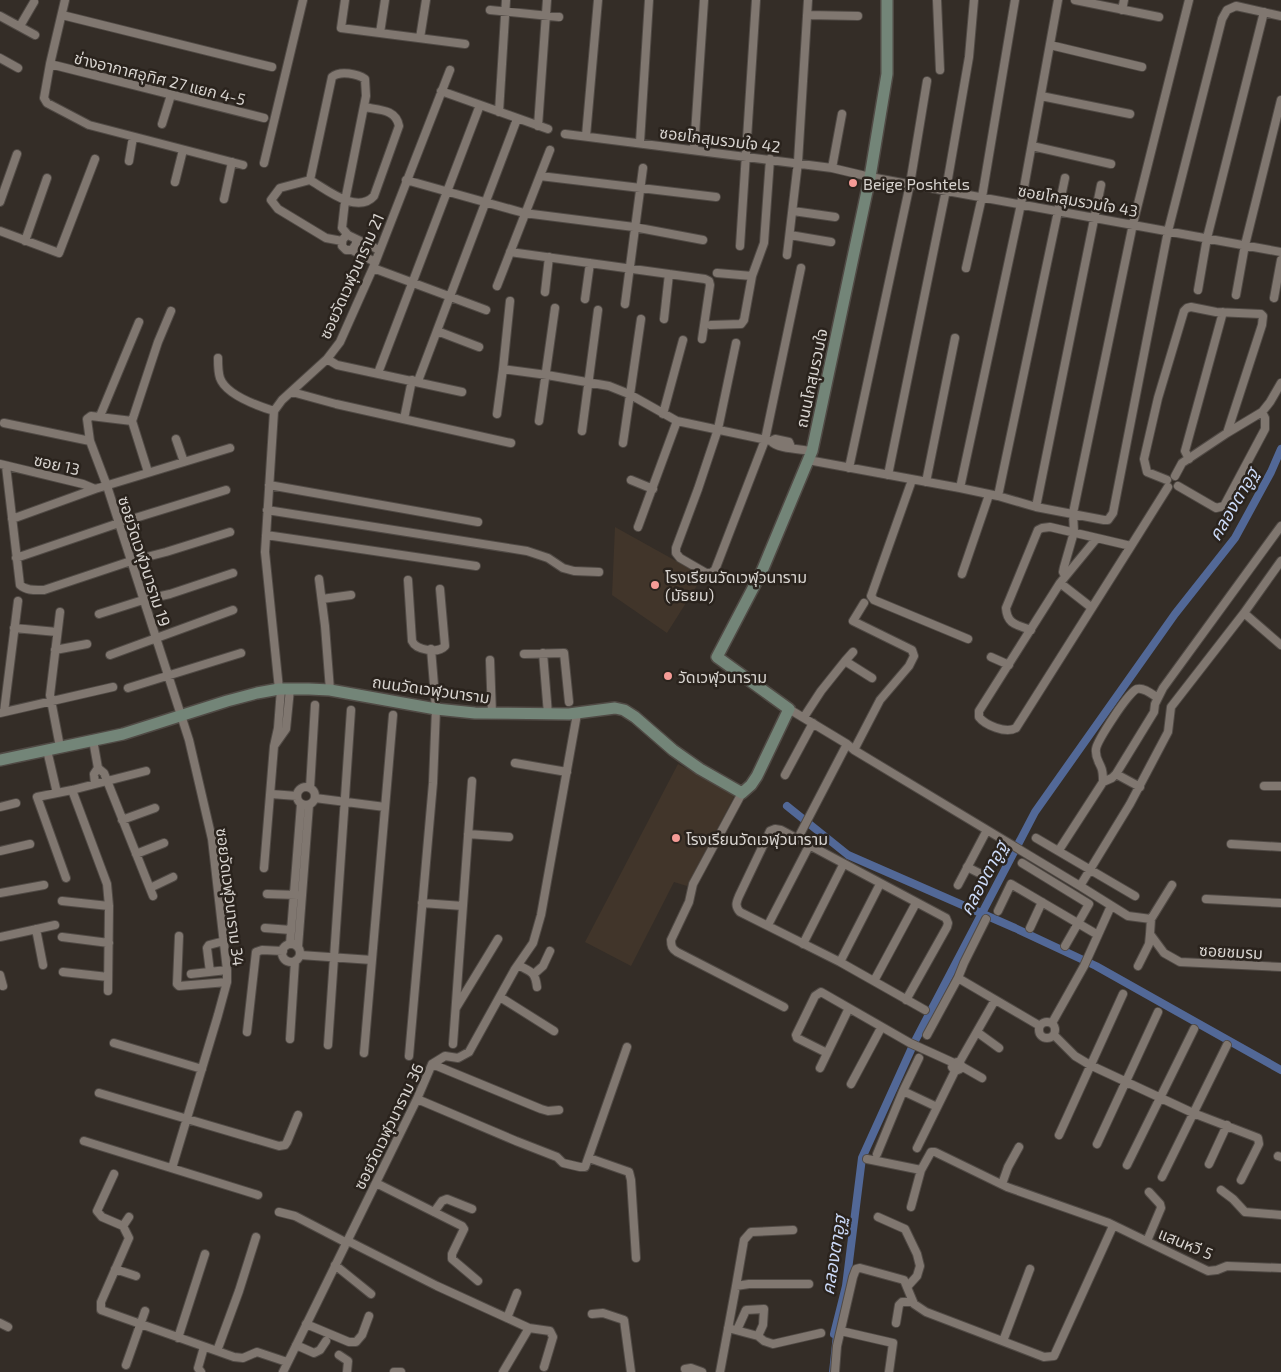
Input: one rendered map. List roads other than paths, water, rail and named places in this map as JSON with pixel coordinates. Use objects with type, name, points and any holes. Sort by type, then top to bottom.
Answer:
[{"type":"street","points":[[65,0],[44,98],[47,103],[89,125],[243,165]]},
{"type":"street","points":[[264,162],[303,0]]},
{"type":"street","points":[[345,0],[341,28],[465,44]]},
{"type":"street","points":[[380,33],[384,0]]},
{"type":"street","points":[[420,38],[426,0]]},
{"type":"street","points":[[499,112],[506,0]]},
{"type":"street","points":[[538,126],[548,0]]},
{"type":"street","points":[[586,136],[598,0]]},
{"type":"street","points":[[640,142],[649,0]]},
{"type":"street","points":[[694,149],[704,0]]},
{"type":"street","points":[[740,246],[756,0]]},
{"type":"street","points":[[787,255],[798,162],[808,0]]},
{"type":"street","name":"ถนนโกสุมรวมใจ","points":[[789,709],[717,658],[762,571],[810,456],[870,177],[887,74],[887,0]]},
{"type":"street","points":[[937,0],[940,70]]},
{"type":"street","points":[[888,475],[946,190],[969,57],[974,0]]},
{"type":"street","points":[[966,268],[982,197],[1015,0]]},
{"type":"street","points":[[960,488],[1022,204],[1058,0]]},
{"type":"street","points":[[1075,0],[1158,17]]},
{"type":"street","points":[[1122,10],[1124,0]]},
{"type":"street","points":[[1062,580],[1074,532],[1073,514],[1133,224],[1189,0]]},
{"type":"street","points":[[20,26],[34,2]]},
{"type":"street","points":[[503,370],[609,386],[629,394],[677,420],[768,441],[775,439],[789,442],[792,447],[810,456],[849,468],[960,488],[1036,507],[1108,520],[1114,513],[1168,231],[1222,19],[1227,10],[1236,6],[1281,16]]},
{"type":"street","points":[[490,10],[559,17]]},
{"type":"street","points":[[1198,290],[1207,238],[1264,12]]},
{"type":"street","points":[[62,15],[272,67]]},
{"type":"street","points":[[807,15],[858,16]]},
{"type":"street","points":[[0,16],[36,35]]},
{"type":"street","points":[[1050,45],[1142,67]]},
{"type":"street","points":[[0,58],[18,68]]},
{"type":"street","name":"ช่างอากาศอุทิศ 27 แยก 4-5","points":[[50,64],[264,118]]},
{"type":"street","name":"ซอยวัดเวฬุวนาราม 21","points":[[274,411],[282,400],[327,359],[340,342],[374,265],[450,70]]},
{"type":"street","points":[[310,180],[332,77],[340,73],[362,76],[365,80],[366,96],[345,201],[342,228],[345,238],[342,246],[346,250],[352,250],[374,265],[412,282],[486,310]]},
{"type":"street","points":[[849,468],[910,184],[927,81]]},
{"type":"street","points":[[441,91],[548,129]]},
{"type":"street","points":[[162,124],[171,94]]},
{"type":"street","points":[[1041,96],[1130,114]]},
{"type":"street","points":[[1236,296],[1245,245],[1281,100]]},
{"type":"street","points":[[378,373],[480,105]]},
{"type":"street","points":[[364,107],[392,113],[398,118],[399,126],[374,196],[365,203],[345,201],[310,180],[280,188],[271,200],[273,205],[326,238],[353,236],[356,240],[379,250]]},
{"type":"street","points":[[832,168],[842,114]]},
{"type":"street","points":[[404,419],[415,381],[437,331],[517,119]]},
{"type":"street","name":"ซอยโกสุมรวมใจ 42","points":[[565,134],[798,162],[870,177]]},
{"type":"street","points":[[129,161],[133,137]]},
{"type":"street","points":[[1032,146],[1111,164]]},
{"type":"street","points":[[175,182],[183,150]]},
{"type":"street","points":[[497,286],[524,212],[550,150]]},
{"type":"street","points":[[0,202],[17,154]]},
{"type":"street","points":[[0,232],[59,253],[95,159]]},
{"type":"street","points":[[711,325],[741,324],[744,320],[752,276],[764,244],[770,159]]},
{"type":"street","points":[[224,199],[232,162]]},
{"type":"street","points":[[625,304],[643,168]]},
{"type":"street","points":[[540,176],[716,198]]},
{"type":"street","name":"ซอยโกสุมรวมใจ 43","points":[[870,177],[1281,252]]},
{"type":"street","points":[[26,241],[47,178]]},
{"type":"street","points":[[998,496],[1065,178]]},
{"type":"street","points":[[406,180],[524,212],[634,227],[702,240]]},
{"type":"street","points":[[1036,507],[1096,218],[1101,185]]},
{"type":"street","points":[[793,211],[835,217]]},
{"type":"street","points":[[790,235],[831,242]]},
{"type":"street","points":[[352,250],[355,248],[356,240]]},
{"type":"street","points":[[510,252],[705,279],[709,281],[710,286],[702,339]]},
{"type":"street","points":[[545,292],[549,257]]},
{"type":"street","points":[[1274,298],[1281,260]]},
{"type":"street","points":[[585,299],[590,263]]},
{"type":"street","points":[[736,343],[718,429],[676,548],[676,553],[680,558],[706,573],[711,573],[715,570],[768,441],[801,268]]},
{"type":"street","points":[[664,319],[670,274]]},
{"type":"street","points":[[717,274],[752,276]]},
{"type":"street","points":[[497,414],[510,301]]},
{"type":"street","points":[[539,420],[555,308]]},
{"type":"street","points":[[1097,538],[1062,580],[1009,664],[980,711],[979,717],[982,721],[1004,730],[1011,731],[1016,728],[1131,546],[1168,484],[1167,478],[1172,475],[1175,476],[1180,481],[1178,486],[1174,489],[1168,484],[1147,472],[1144,459],[1158,398],[1184,311],[1187,308],[1257,313],[1261,314],[1263,320],[1227,433]]},
{"type":"street","points":[[582,431],[598,310]]},
{"type":"street","points":[[148,472],[132,421],[158,342],[171,311]]},
{"type":"street","points":[[1189,459],[1185,451],[1223,312]]},
{"type":"street","points":[[623,443],[641,319]]},
{"type":"street","points":[[132,421],[100,416],[139,322]]},
{"type":"street","points":[[437,331],[479,347]]},
{"type":"street","points":[[926,482],[955,338]]},
{"type":"street","points":[[663,414],[683,340]]},
{"type":"street","points":[[218,358],[220,378],[226,386],[247,402],[274,411],[268,485],[266,572],[283,689],[274,746],[264,868]]},
{"type":"street","points":[[327,359],[337,365],[462,392]]},
{"type":"street","points":[[1175,476],[1182,463],[1262,412],[1281,383]]},
{"type":"street","points":[[292,392],[511,443]]},
{"type":"street","points":[[1178,486],[1216,508],[1224,506],[1265,429],[1265,418],[1262,412]]},
{"type":"street","name":"ซอยวัดเวฬุวนาราม 19","points":[[100,416],[91,416],[87,419],[86,424],[90,442],[107,486],[181,715]]},
{"type":"street","points":[[638,527],[677,420]]},
{"type":"street","points":[[4,423],[90,442]]},
{"type":"street","points":[[176,439],[184,462]]},
{"type":"street","name":"ซอย 13","points":[[3,465],[84,484],[95,489],[230,448]]},
{"type":"street","points":[[3,465],[20,585],[24,588],[44,590],[131,561],[230,532]]},
{"type":"street","points":[[631,480],[653,489]]},
{"type":"street","points":[[912,480],[871,596],[874,600],[968,639]]},
{"type":"street","points":[[268,485],[478,522]]},
{"type":"street","points":[[12,519],[95,489]]},
{"type":"street","points":[[16,558],[119,523],[226,490]]},
{"type":"street","points":[[962,574],[989,495]]},
{"type":"street","points":[[267,510],[527,551],[548,558],[563,568],[574,571],[599,572]]},
{"type":"street","points":[[1059,850],[1103,782],[1116,774],[1154,712],[1163,688],[1281,526]]},
{"type":"street","points":[[1031,630],[1010,622],[1006,608],[1038,530],[1050,527],[1131,546]]},
{"type":"street","points":[[266,535],[476,566]]},
{"type":"street","points":[[1080,886],[1140,786],[1168,732],[1171,707],[1244,613],[1281,561]]},
{"type":"street","points":[[99,614],[143,600],[170,594],[233,573]]},
{"type":"street","points":[[319,579],[330,690]]},
{"type":"street","points":[[408,580],[412,641],[414,645],[430,650],[442,649],[444,646],[440,589]]},
{"type":"street","points":[[1062,580],[1092,608]]},
{"type":"street","points":[[322,599],[351,595]]},
{"type":"street","points":[[18,601],[2,712],[113,687]]},
{"type":"street","points":[[854,750],[880,700],[909,666],[914,656],[912,650],[853,621],[864,603]]},
{"type":"street","points":[[110,654],[233,610]]},
{"type":"street","points":[[60,612],[50,702],[60,747]]},
{"type":"street","points":[[1244,613],[1281,644]]},
{"type":"street","points":[[14,628],[57,632]]},
{"type":"street","points":[[55,650],[87,644]]},
{"type":"street","points":[[409,1056],[433,783],[436,709],[430,650]]},
{"type":"street","points":[[804,717],[832,676],[853,652]]},
{"type":"street","points":[[128,688],[241,653]]},
{"type":"street","points":[[543,653],[548,714]]},
{"type":"street","points":[[524,654],[564,653],[569,702]]},
{"type":"street","points":[[992,657],[1009,664]]},
{"type":"street","points":[[490,660],[492,714]]},
{"type":"street","points":[[845,661],[872,678]]},
{"type":"street","name":"ถนนวัดเวฬุวนาราม","points":[[0,760],[123,734],[227,700],[283,689],[330,690],[436,709],[492,714],[577,714],[607,708],[624,710],[693,764],[742,793]]},
{"type":"street","points":[[1103,782],[1102,769],[1096,759],[1096,747],[1125,700],[1134,690],[1138,689],[1143,689],[1158,698]]},
{"type":"street","points":[[306,801],[314,793],[310,788],[315,706]]},
{"type":"street","points":[[784,1007],[677,952],[672,949],[671,940],[689,902],[692,884],[742,793],[757,776],[789,709],[1128,916],[1151,919]]},
{"type":"street","points":[[328,1045],[352,710]]},
{"type":"street","name":"ซอยวัดเวฬุวนาราม 36","points":[[283,1372],[348,1242],[432,1064],[444,1056],[458,1058],[469,1052],[532,943],[538,928],[568,772],[577,714]]},
{"type":"street","name":"ซอยวัดเวฬุวนาราม 34","points":[[172,1168],[227,982],[212,839],[189,740],[181,715]]},
{"type":"street","points":[[364,1052],[393,715]]},
{"type":"street","points":[[785,775],[813,722]]},
{"type":"street","points":[[92,740],[98,768],[104,773],[153,896]]},
{"type":"street","points":[[798,840],[847,744]]},
{"type":"street","points":[[47,750],[57,793]]},
{"type":"street","points":[[515,763],[568,772]]},
{"type":"street","points":[[95,784],[94,774],[98,768]]},
{"type":"street","points":[[66,878],[37,797],[146,771]]},
{"type":"street","points":[[1116,774],[1140,786]]},
{"type":"street","points":[[453,1044],[472,781]]},
{"type":"street","points":[[1264,786],[1281,786]]},
{"type":"street","points":[[290,1039],[298,954],[298,895],[306,801],[302,788],[310,788]]},
{"type":"street","points":[[72,790],[107,884],[109,906],[108,991]]},
{"type":"street","points":[[271,794],[306,801],[385,807]]},
{"type":"street","points":[[0,807],[16,803]]},
{"type":"street","points":[[122,820],[155,808]]},
{"type":"street","points":[[906,1000],[948,923],[946,918],[843,865],[781,830],[775,829],[770,831],[736,904],[740,912],[840,962],[906,1000],[925,1010]]},
{"type":"street","points":[[958,885],[986,830]]},
{"type":"street","points":[[468,834],[509,837]]},
{"type":"street","points":[[1036,838],[1135,896]]},
{"type":"street","points":[[136,854],[164,843]]},
{"type":"street","points":[[0,851],[30,844]]},
{"type":"street","points":[[1231,844],[1281,847]]},
{"type":"street","points":[[768,925],[809,846]]},
{"type":"street","points":[[1022,863],[1089,904],[1065,946]]},
{"type":"street","points":[[803,944],[843,865]]},
{"type":"street","points":[[967,867],[979,873]]},
{"type":"street","points":[[150,888],[173,877]]},
{"type":"street","points":[[0,894],[44,884]]},
{"type":"street","points":[[840,962],[880,884]]},
{"type":"street","points":[[998,911],[1011,884],[1098,935]]},
{"type":"street","points":[[1138,966],[1149,944],[1151,919],[1172,885]]},
{"type":"street","points":[[267,894],[298,895]]},
{"type":"street","points":[[298,895],[290,944],[298,954]]},
{"type":"street","points":[[1206,899],[1281,903]]},
{"type":"street","points":[[62,901],[109,906]]},
{"type":"street","points":[[874,981],[916,902]]},
{"type":"street","points":[[1030,928],[1042,902]]},
{"type":"street","points":[[422,903],[463,906]]},
{"type":"street","points":[[1052,1023],[1086,962],[1111,906]]},
{"type":"street","points":[[927,1035],[958,978],[986,919]]},
{"type":"street","points":[[0,937],[54,925]]},
{"type":"street","points":[[265,928],[291,930]]},
{"type":"street","points":[[36,929],[43,965]]},
{"type":"street","name":"ซอยชมรม","points":[[1150,934],[1164,953],[1180,962],[1281,967]]},
{"type":"street","points":[[179,936],[176,976],[179,986],[227,982]]},
{"type":"street","points":[[62,938],[109,943]]},
{"type":"street","points":[[456,1009],[498,939]]},
{"type":"street","points":[[210,972],[207,948],[209,945],[224,941]]},
{"type":"street","points":[[290,944],[283,951],[283,956],[286,960],[298,954],[372,960]]},
{"type":"street","points":[[247,1032],[256,952],[262,950],[283,951]]},
{"type":"street","points":[[534,974],[543,966],[550,950]]},
{"type":"street","points":[[518,965],[534,974],[537,987]]},
{"type":"street","points":[[191,974],[227,970]]},
{"type":"street","points":[[63,972],[108,977]]},
{"type":"street","points":[[0,976],[3,986]]},
{"type":"street","points":[[958,978],[1040,1026]]},
{"type":"street","points":[[826,1053],[798,1038],[796,1035],[815,996],[824,992],[881,1028],[982,1078]]},
{"type":"street","points":[[1059,1134],[1123,994]]},
{"type":"street","points":[[500,997],[554,1031]]},
{"type":"street","points":[[917,1148],[957,1066],[995,1000]]},
{"type":"street","points":[[820,1068],[849,1008]]},
{"type":"street","points":[[1096,1144],[1158,1012]]},
{"type":"street","points":[[1040,1026],[1045,1022],[1052,1023]]},
{"type":"street","points":[[1052,1023],[1055,1028],[1054,1035]]},
{"type":"street","points":[[1040,1026],[1040,1033],[1045,1038],[1054,1035]]},
{"type":"street","points":[[850,1084],[881,1028]]},
{"type":"street","points":[[1127,1165],[1194,1029]]},
{"type":"street","points":[[977,1032],[999,1048]]},
{"type":"street","points":[[1054,1035],[1076,1056],[1090,1065],[1193,1113],[1255,1136],[1259,1141],[1241,1180]]},
{"type":"street","points":[[114,1043],[202,1069]]},
{"type":"street","points":[[1162,1177],[1228,1045]]},
{"type":"street","points":[[417,1099],[558,1157],[563,1162],[585,1167],[627,1047]]},
{"type":"street","points":[[877,1154],[919,1058]]},
{"type":"street","points":[[432,1064],[541,1109],[548,1111],[559,1110]]},
{"type":"street","points":[[903,1091],[937,1107]]},
{"type":"street","points":[[99,1093],[279,1146],[285,1145],[287,1142],[298,1115]]},
{"type":"street","points":[[1209,1164],[1227,1125]]},
{"type":"street","points":[[84,1141],[258,1195]]},
{"type":"street","points":[[1002,1184],[1008,1167],[1020,1147]]},
{"type":"street","name":"แสนหวี 5","points":[[921,1170],[931,1152],[1002,1184],[1109,1223],[1208,1271],[1227,1266],[1281,1268]]},
{"type":"street","points":[[589,1158],[629,1172],[636,1258]]},
{"type":"street","points":[[867,1159],[921,1170],[911,1207]]},
{"type":"street","points":[[114,1174],[97,1211],[102,1217],[123,1226],[130,1238],[101,1302],[101,1310],[234,1357],[243,1358],[257,1352],[287,1362]]},
{"type":"street","points":[[376,1183],[462,1226],[464,1229],[452,1254],[452,1259],[478,1281]]},
{"type":"street","points":[[1221,1190],[1245,1212],[1281,1216]]},
{"type":"street","points":[[1146,1241],[1161,1208],[1160,1204],[1148,1192]]},
{"type":"street","points":[[434,1212],[442,1201],[447,1199],[472,1209]]},
{"type":"street","points":[[279,1212],[295,1216],[437,1286],[528,1328],[550,1331],[553,1337],[544,1367]]},
{"type":"street","points":[[123,1226],[129,1217]]},
{"type":"street","points":[[878,1217],[905,1229],[917,1254],[920,1266],[917,1276],[907,1287]]},
{"type":"street","points":[[835,1372],[837,1346],[856,1269],[860,1268],[904,1280],[913,1302],[926,1312],[1044,1357],[1054,1356],[1114,1226]]},
{"type":"street","points":[[720,1372],[744,1240],[751,1232],[792,1230]]},
{"type":"street","points":[[217,1351],[256,1237]]},
{"type":"street","points":[[178,1338],[205,1254]]},
{"type":"street","points":[[335,1265],[371,1294]]},
{"type":"street","points":[[115,1269],[136,1276]]},
{"type":"street","points":[[1003,1341],[1030,1270]]},
{"type":"street","points":[[736,1286],[749,1284],[809,1284]]},
{"type":"street","points":[[507,1318],[516,1293]]},
{"type":"street","points":[[896,1323],[902,1302],[913,1302]]},
{"type":"street","points":[[737,1330],[746,1310],[764,1309],[763,1325],[758,1336]]},
{"type":"street","points":[[126,1365],[145,1311]]},
{"type":"street","points":[[592,1314],[603,1313],[624,1320],[631,1372]]},
{"type":"street","points":[[306,1324],[349,1342],[356,1342],[362,1335],[369,1316]]},
{"type":"street","points":[[503,1372],[528,1328]]},
{"type":"street","points":[[728,1328],[758,1336],[764,1341],[773,1344],[821,1333]]},
{"type":"street","points":[[841,1331],[893,1343],[889,1372]]},
{"type":"street","points":[[296,1346],[314,1353],[320,1350],[326,1341]]},
{"type":"street","points":[[201,1372],[198,1368],[204,1346]]},
{"type":"street","points":[[339,1355],[348,1361],[347,1372]]},
{"type":"street","points":[[685,1369],[691,1368],[702,1372]]},
{"type":"street","points":[[394,1372],[401,1372]]},
{"type":"waterway","name":"คลองตาอูฐ","points":[[834,1334],[846,1286],[862,1158],[915,1041],[1035,812],[1175,614],[1235,538],[1271,472],[1281,449]]},
{"type":"waterway","points":[[787,806],[848,855],[1015,928],[1096,966],[1281,1070]]},
{"type":"waterway","name":"คลองตาอูฐ","points":[[830,1372],[834,1334]]},
{"type":"place","name":"Beige Poshtels","points":[[853,183]]},
{"type":"place","name":"โรงเรียนวัดเวฬุวนาราม (มัธยม)","points":[[655,585]]},
{"type":"place","name":"วัดเวฬุวนาราม","points":[[668,676]]},
{"type":"place","name":"โรงเรียนวัดเวฬุวนาราม","points":[[676,838]]}]
